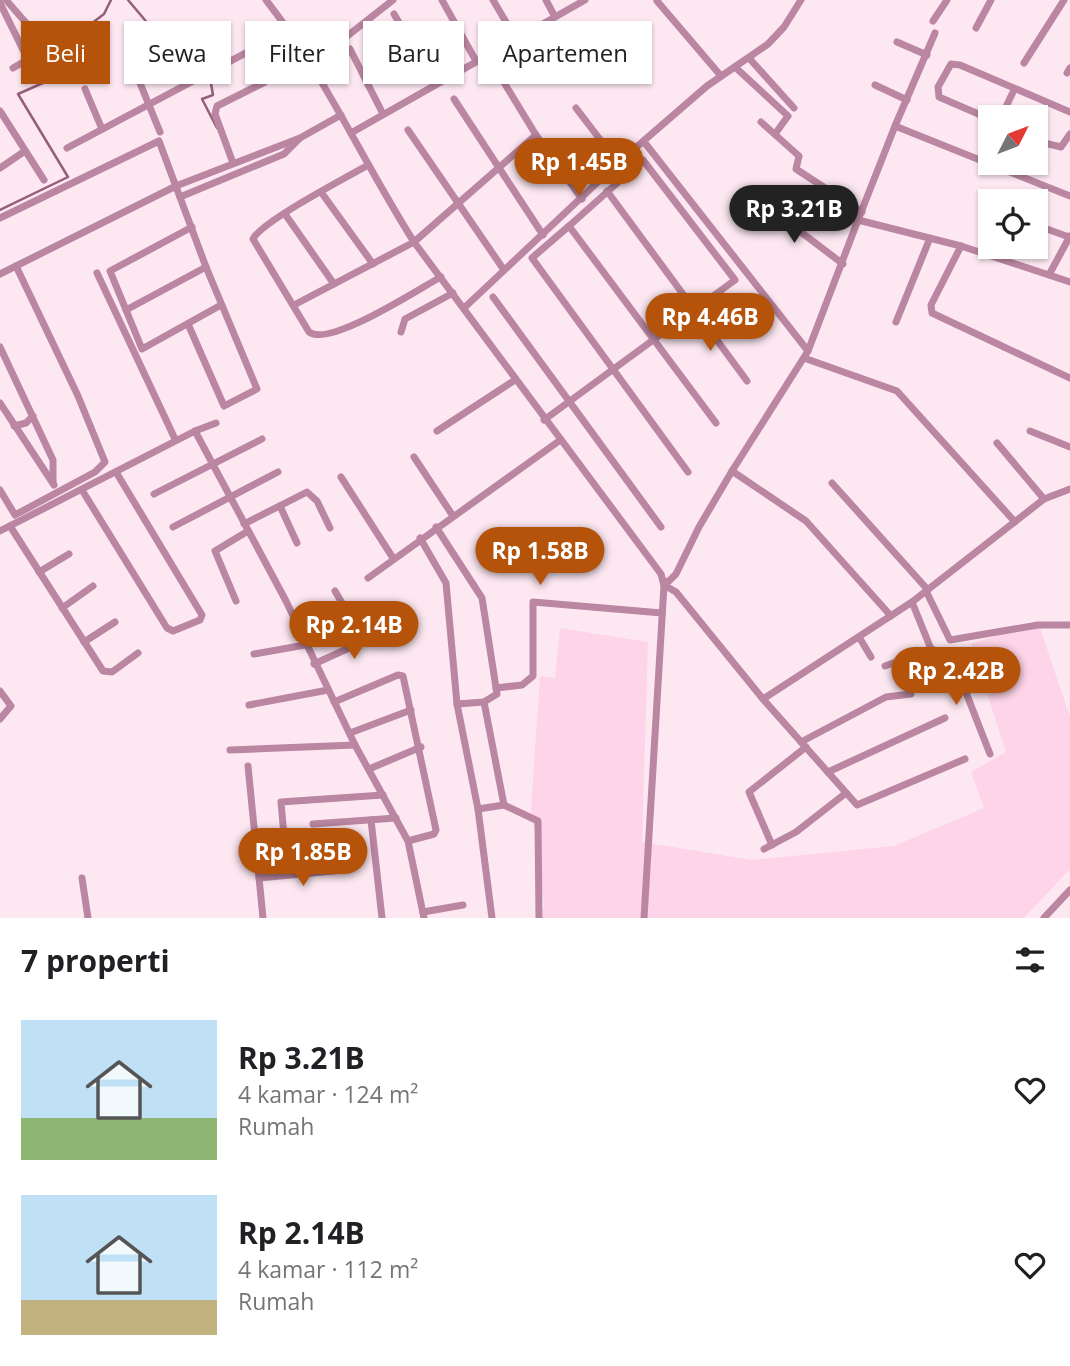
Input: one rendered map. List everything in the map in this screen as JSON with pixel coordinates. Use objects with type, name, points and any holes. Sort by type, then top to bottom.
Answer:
[{"type":"street","points":[[6,0],[24,21]]},
{"type":"street","points":[[265,0],[282,21]]},
{"type":"street","points":[[349,35],[393,0]]},
{"type":"street","points":[[351,133],[476,61],[442,0]]},
{"type":"street","points":[[493,0],[505,21]]},
{"type":"street","points":[[546,0],[555,17]]},
{"type":"street","points":[[548,21],[585,0]]},
{"type":"street","points":[[464,308],[618,163],[721,76],[780,33],[801,0]]},
{"type":"street","points":[[933,20],[947,0]]},
{"type":"street","points":[[976,28],[991,0]]},
{"type":"street","points":[[1024,63],[1064,0]]},
{"type":"street","points":[[657,1],[721,76]]},
{"type":"street","points":[[0,4],[21,46]]},
{"type":"street","points":[[394,14],[435,85]]},
{"type":"street","points":[[664,583],[676,574],[699,527],[732,471],[806,354],[895,126],[935,33]]},
{"type":"street","points":[[897,42],[927,55]]},
{"type":"street","points":[[350,49],[383,114]]},
{"type":"street","points":[[67,148],[245,53]]},
{"type":"street","points":[[749,58],[794,108]]},
{"type":"street","points":[[13,68],[21,64]]},
{"type":"street","points":[[978,114],[939,97],[938,86],[949,66],[960,65],[1070,112]]},
{"type":"street","points":[[735,67],[788,116],[775,134]]},
{"type":"street","points":[[141,84],[160,132]]},
{"type":"street","points":[[241,173],[215,114],[217,106],[261,84]]},
{"type":"street","points":[[324,84],[414,242],[559,441],[658,568],[664,583],[644,918]]},
{"type":"street","points":[[505,84],[536,135],[582,199]]},
{"type":"street","points":[[875,85],[907,100]]},
{"type":"street","points":[[85,89],[102,129]]},
{"type":"street","points":[[1007,105],[1014,90]]},
{"type":"street","points":[[454,99],[543,235]]},
{"type":"street","points":[[576,108],[618,163]]},
{"type":"street","points":[[0,112],[44,180]]},
{"type":"street","points":[[0,274],[176,186],[300,138],[341,115]]},
{"type":"street","points":[[761,122],[799,156],[796,169],[862,212]]},
{"type":"street","points":[[895,126],[978,160]]},
{"type":"street","points":[[408,130],[504,270]]},
{"type":"street","points":[[1048,144],[1061,147],[1070,134]]},
{"type":"street","points":[[294,305],[414,242],[536,135]]},
{"type":"street","points":[[180,197],[284,154],[300,138]]},
{"type":"street","points":[[0,218],[158,141],[221,305],[257,385],[254,393],[224,406],[188,324]]},
{"type":"street","points":[[645,142],[806,354],[897,391],[1015,522]]},
{"type":"street","points":[[0,169],[26,151]]},
{"type":"street","points":[[544,420],[614,369],[733,283],[734,276],[643,160],[531,259],[614,369],[688,472]]},
{"type":"street","points":[[368,165],[285,214],[256,234],[253,242],[309,332],[323,336],[350,327],[441,277]]},
{"type":"street","points":[[1017,175],[1070,196]]},
{"type":"street","points":[[607,191],[747,381]]},
{"type":"street","points":[[321,192],[373,264]]},
{"type":"street","points":[[743,210],[753,199],[760,201],[843,264]]},
{"type":"street","points":[[285,214],[334,284]]},
{"type":"street","points":[[858,220],[961,246],[1050,273],[1070,282]]},
{"type":"street","points":[[569,226],[656,339],[716,423]]},
{"type":"street","points":[[192,227],[110,269],[142,349],[221,305]]},
{"type":"street","points":[[1048,229],[1070,236],[1050,273]]},
{"type":"street","points":[[896,322],[930,238]]},
{"type":"street","points":[[961,246],[931,305],[932,313],[1070,378]]},
{"type":"street","points":[[0,491],[15,515],[101,468],[105,462],[104,454],[16,266]]},
{"type":"street","points":[[126,310],[206,267]]},
{"type":"street","points":[[97,272],[175,439]]},
{"type":"street","points":[[401,332],[405,319],[453,293]]},
{"type":"street","points":[[493,297],[661,527]]},
{"type":"street","points":[[0,347],[54,465],[53,483]]},
{"type":"street","points":[[438,431],[515,380]]},
{"type":"street","points":[[0,403],[58,492]]},
{"type":"street","points":[[14,426],[26,424],[33,416]]},
{"type":"street","points":[[0,531],[175,439],[216,423]]},
{"type":"street","points":[[195,431],[286,601],[355,745],[408,841],[423,915],[463,905]]},
{"type":"street","points":[[1030,431],[1068,448]]},
{"type":"street","points":[[154,494],[262,439]]},
{"type":"street","points":[[368,578],[420,538],[559,441]]},
{"type":"street","points":[[997,443],[1044,499]]},
{"type":"street","points":[[414,457],[453,516]]},
{"type":"street","points":[[732,471],[806,521],[891,616]]},
{"type":"street","points":[[82,490],[167,628],[173,631],[200,620],[202,615],[116,472]]},
{"type":"street","points":[[173,527],[278,472]]},
{"type":"street","points":[[341,477],[393,558]]},
{"type":"street","points":[[832,483],[927,590],[950,640],[1038,625],[1070,625]]},
{"type":"street","points":[[763,699],[912,602],[1044,499],[1070,489]]},
{"type":"street","points":[[236,601],[215,551],[246,527],[310,492],[330,528]]},
{"type":"street","points":[[281,506],[297,543]]},
{"type":"street","points":[[10,526],[106,673],[138,653]]},
{"type":"street","points":[[436,527],[482,598],[496,688],[495,698],[484,702],[457,704]]},
{"type":"street","points":[[420,538],[446,583],[457,704],[478,810],[492,918]]},
{"type":"street","points":[[39,572],[69,554]]},
{"type":"street","points":[[664,583],[676,592],[763,699],[860,806],[965,760]]},
{"type":"street","points":[[62,608],[93,586]]},
{"type":"street","points":[[335,591],[364,641]]},
{"type":"street","points":[[496,688],[522,685],[533,676],[533,601],[662,613]]},
{"type":"street","points":[[912,602],[931,649]]},
{"type":"street","points":[[84,642],[115,622]]},
{"type":"street","points":[[314,664],[382,633]]},
{"type":"street","points":[[859,637],[872,657]]},
{"type":"street","points":[[254,654],[305,645]]},
{"type":"street","points":[[885,666],[931,649],[947,653],[954,662],[990,754]]},
{"type":"street","points":[[334,702],[400,674],[421,747],[436,833],[408,841]]},
{"type":"street","points":[[249,705],[328,690]]},
{"type":"street","points":[[0,691],[11,706],[0,719]]},
{"type":"street","points":[[772,845],[749,792],[803,745],[886,697],[911,694]]},
{"type":"street","points":[[484,702],[504,806]]},
{"type":"street","points":[[350,733],[411,710]]},
{"type":"street","points":[[828,772],[945,718]]},
{"type":"street","points":[[230,750],[355,745]]},
{"type":"street","points":[[369,769],[421,747]]},
{"type":"street","points":[[248,766],[263,918]]},
{"type":"street","points":[[764,849],[796,832],[846,793]]},
{"type":"street","points":[[285,847],[281,802],[383,795]]},
{"type":"street","points":[[478,810],[504,806],[538,821],[539,918]]},
{"type":"street","points":[[313,824],[396,818]]},
{"type":"street","points":[[371,820],[382,918]]},
{"type":"street","points":[[259,878],[344,870]]},
{"type":"street","points":[[82,878],[88,918]]},
{"type":"street","points":[[1044,918],[1070,890]]},
{"type":"shaded area","points":[[1038,622],[1070,717],[1070,869],[1024,918],[542,918],[544,904],[531,808],[540,676],[555,678],[560,628],[648,642],[642,842],[751,860],[894,846],[984,808],[971,772],[1006,752],[971,644]]},
{"type":"waterway","points":[[0,210],[68,177],[18,94],[70,71],[62,46],[104,14],[111,0]]},
{"type":"waterway","points":[[128,0],[146,21]]},
{"type":"waterway","points":[[211,84],[213,95],[202,99],[217,128]]}]
